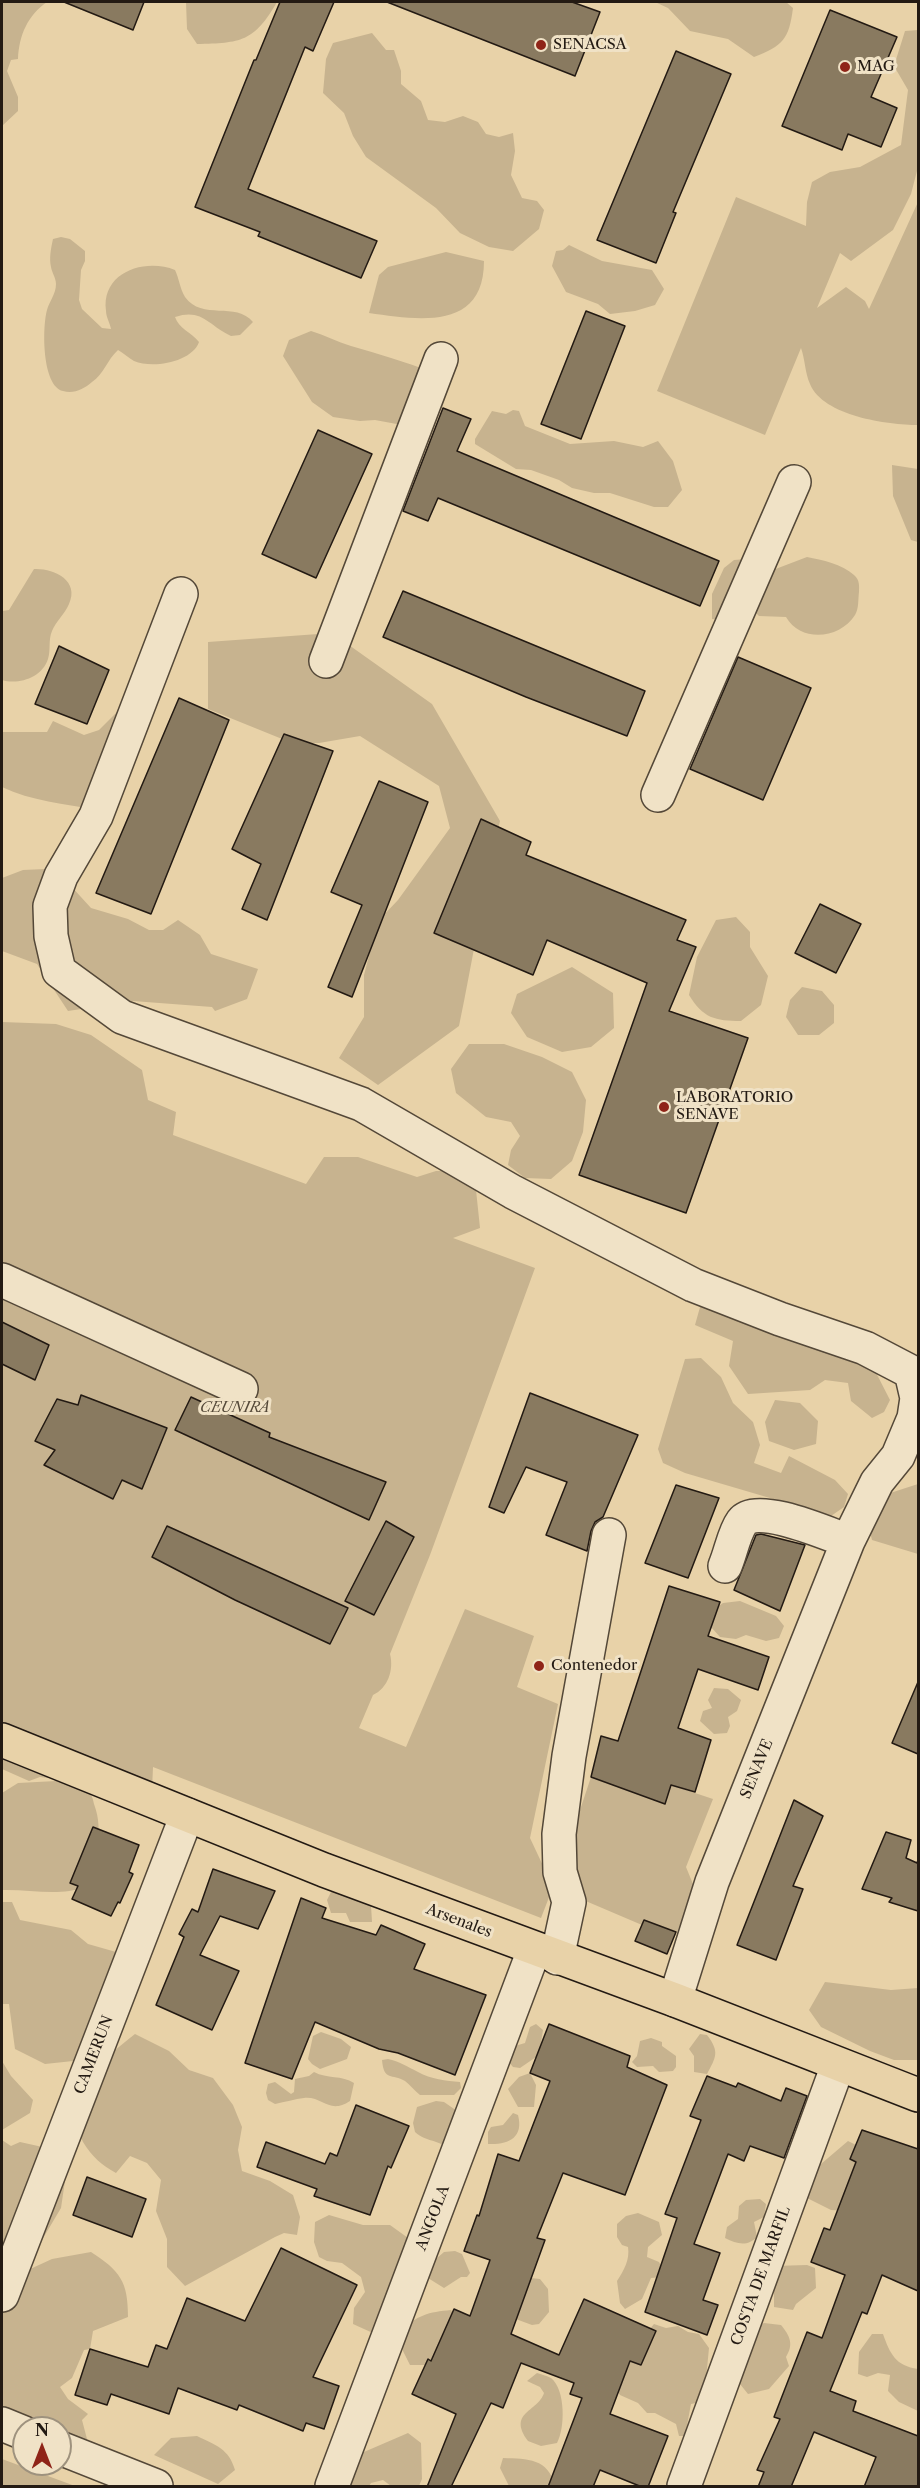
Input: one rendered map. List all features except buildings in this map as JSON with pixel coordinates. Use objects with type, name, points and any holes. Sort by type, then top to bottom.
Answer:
[{"type":"main road","name":"Arsenales","points":[[2,1740],[324,1870],[675,2000],[918,2095]]},
{"type":"street","points":[[326,662],[441,359]]},
{"type":"street","points":[[658,795],[794,482]]},
{"type":"street","name":"SENAVE","points":[[181,594],[96,816],[61,876],[50,906],[51,936],[59,971],[122,1017],[362,1104],[513,1192],[693,1285],[780,1319],[865,1348],[910,1372],[917,1398],[908,1457],[877,1482],[849,1541],[712,1882],[675,2000]]},
{"type":"street","points":[[2,1280],[241,1389]]},
{"type":"street","points":[[725,1566],[743,1521],[752,1514],[768,1514],[849,1541]]},
{"type":"street","points":[[546,1954],[569,1902],[560,1872],[559,1834],[569,1756],[609,1535]]},
{"type":"street","name":"CAMERUN","points":[[2,2295],[187,1815]]},
{"type":"street","name":"ANGOLA","points":[[332,2487],[546,1954]]},
{"type":"street","name":"COSTA DE MARFIL","points":[[684,2487],[838,2065]]},
{"type":"street","points":[[72,2453],[156,2487]]},
{"type":"green space","points":[[2,2],[47,2],[30,19],[20,42],[18,59],[11,60],[7,71],[18,97],[18,111],[2,126]]},
{"type":"green space","points":[[186,2],[277,2],[261,25],[245,38],[225,43],[197,44],[187,29]]},
{"type":"green space","points":[[655,2],[786,2],[793,8],[787,34],[783,40],[772,49],[754,57],[728,39],[690,31],[668,8]]},
{"type":"green space","points":[[918,30],[918,167],[911,194],[893,230],[851,261],[840,253],[817,308],[846,287],[865,301],[869,309],[918,202],[918,425],[874,420],[842,411],[828,404],[817,395],[810,384],[801,348],[765,435],[657,391],[736,197],[806,226],[807,202],[812,182],[830,172],[860,167],[901,145],[908,90],[894,66],[905,31]]},
{"type":"green space","points":[[372,33],[386,50],[394,50],[401,71],[401,84],[421,101],[428,120],[445,122],[463,116],[478,122],[486,134],[499,137],[513,133],[515,151],[511,175],[522,198],[537,201],[544,210],[539,229],[513,251],[489,247],[460,233],[436,208],[366,157],[353,136],[344,113],[323,93],[326,59],[333,43]]},
{"type":"green space","points":[[61,237],[70,239],[85,251],[79,300],[82,309],[102,328],[111,329],[106,311],[106,298],[110,286],[127,271],[151,266],[175,270],[183,294],[192,304],[210,310],[238,313],[253,322],[240,335],[231,336],[199,316],[175,317],[179,325],[199,342],[189,355],[171,362],[151,364],[134,361],[118,350],[100,375],[89,385],[75,391],[63,391],[56,387],[51,379],[47,368],[44,342],[45,318],[56,284],[50,264],[51,249],[53,239]]},
{"type":"green space","points":[[569,245],[602,261],[652,270],[664,289],[655,305],[635,311],[610,314],[598,304],[566,292],[552,266],[556,251],[563,250]]},
{"type":"green space","points":[[446,252],[484,261],[481,284],[473,300],[461,310],[445,316],[427,318],[369,313],[379,275],[388,267]]},
{"type":"green space","points":[[311,331],[432,372],[402,425],[375,420],[360,421],[333,417],[312,402],[283,356],[289,340]]},
{"type":"green space","points":[[513,410],[519,411],[525,426],[570,444],[614,441],[643,447],[658,441],[673,461],[682,490],[668,507],[654,507],[610,493],[594,493],[572,488],[559,480],[531,470],[516,469],[475,444],[475,439],[492,411],[506,414]]},
{"type":"green space","points":[[892,465],[918,469],[918,542],[911,540],[893,496]]},
{"type":"green space","points":[[807,557],[838,565],[854,575],[859,583],[856,613],[840,629],[820,635],[810,634],[801,631],[786,617],[759,616],[756,613],[728,620],[712,619],[712,594],[724,568],[734,560],[747,559],[773,570]]},
{"type":"green space","points":[[34,569],[49,571],[63,577],[71,588],[71,596],[67,608],[52,631],[48,659],[41,671],[22,681],[2,680],[2,611],[9,610]]},
{"type":"green space","points":[[332,633],[432,704],[500,821],[459,1026],[378,1085],[339,1058],[364,1017],[364,975],[378,921],[398,900],[450,828],[439,786],[360,736],[319,743],[292,743],[208,709],[208,642]]},
{"type":"green space","points":[[117,712],[130,723],[97,810],[36,799],[2,787],[2,732],[47,732],[53,721],[84,735],[99,730]]},
{"type":"green space","points":[[46,869],[70,885],[91,908],[128,919],[149,930],[163,930],[178,920],[200,935],[211,954],[258,969],[247,999],[215,1011],[212,1007],[133,1001],[68,1011],[37,964],[2,951],[2,878],[23,870]]},
{"type":"green space","points":[[736,917],[750,932],[750,947],[768,976],[761,1005],[741,1021],[710,1017],[699,1009],[689,995],[697,957],[716,920]]},
{"type":"green space","points":[[572,967],[613,993],[614,1028],[591,1047],[562,1052],[527,1037],[511,1013],[517,994]]},
{"type":"green space","points":[[802,987],[822,991],[834,1005],[834,1023],[819,1035],[798,1035],[786,1017],[790,1000]]},
{"type":"green space","name":"CEUNIRA","points":[[2,1022],[56,1024],[91,1035],[142,1070],[148,1100],[176,1112],[173,1135],[306,1184],[324,1157],[358,1157],[417,1177],[436,1171],[474,1171],[480,1228],[453,1238],[535,1268],[430,1555],[390,1654],[389,1678],[383,1688],[373,1695],[359,1728],[406,1747],[465,1609],[534,1636],[517,1687],[558,1704],[530,1838],[553,1887],[541,1918],[153,1767],[152,1790],[72,1773],[48,1778],[40,1777],[29,1781],[2,1769]]},
{"type":"green space","points":[[469,1044],[504,1044],[542,1057],[572,1072],[586,1100],[583,1132],[572,1161],[551,1179],[525,1178],[508,1165],[511,1150],[520,1136],[511,1122],[486,1117],[456,1093],[451,1069]]},
{"type":"green space","points":[[702,1300],[869,1359],[890,1400],[884,1412],[872,1418],[851,1401],[848,1383],[825,1380],[810,1390],[748,1394],[729,1366],[733,1341],[695,1325]]},
{"type":"green space","points":[[701,1358],[721,1377],[733,1403],[753,1422],[760,1445],[754,1463],[781,1473],[789,1456],[835,1480],[848,1494],[844,1507],[831,1516],[685,1473],[663,1463],[658,1449],[685,1359]]},
{"type":"green space","points":[[775,1400],[800,1403],[818,1421],[816,1444],[794,1450],[769,1441],[765,1422]]},
{"type":"green space","points":[[918,1484],[918,1554],[872,1540],[866,1516],[881,1496]]},
{"type":"green space","points":[[740,1601],[776,1616],[784,1626],[779,1638],[766,1641],[746,1635],[736,1639],[720,1637],[711,1627],[710,1612],[723,1603]]},
{"type":"green space","points":[[714,1688],[728,1689],[741,1700],[737,1711],[728,1717],[730,1726],[727,1733],[714,1734],[700,1721],[703,1711],[712,1708],[708,1700]]},
{"type":"green space","points":[[591,1777],[665,1804],[671,1785],[713,1799],[686,1867],[695,1889],[677,1932],[644,1920],[642,1925],[581,1899],[566,1852]]},
{"type":"green space","points":[[56,1781],[77,1786],[88,1792],[92,1797],[97,1815],[97,1846],[85,1887],[65,1892],[2,1890],[2,1793],[18,1783]]},
{"type":"green space","points":[[340,1890],[371,1905],[372,1922],[350,1922],[346,1913],[331,1913],[327,1900],[331,1892]]},
{"type":"green space","points":[[2,1902],[12,1902],[20,1920],[71,1930],[88,1944],[116,1952],[135,1969],[134,2001],[93,2049],[73,2061],[45,2064],[15,2049],[9,2004],[2,2004]]},
{"type":"green space","points":[[825,1982],[891,1990],[918,1988],[918,2060],[894,2060],[821,2027],[809,2010]]},
{"type":"green space","points":[[536,2024],[543,2030],[539,2055],[520,2068],[513,2067],[507,2060],[515,2046],[525,2043],[530,2027]]},
{"type":"green space","points":[[321,2032],[341,2039],[351,2047],[347,2059],[320,2069],[312,2064],[308,2059],[313,2036]]},
{"type":"green space","points":[[135,2034],[169,2051],[189,2070],[213,2078],[233,2105],[242,2127],[238,2150],[242,2171],[270,2181],[293,2195],[300,2217],[297,2235],[284,2233],[275,2237],[185,2286],[167,2267],[167,2239],[156,2211],[161,2180],[147,2163],[130,2156],[116,2173],[94,2156],[81,2136],[82,2108],[91,2075],[106,2058]]},
{"type":"green space","points":[[700,2034],[707,2035],[715,2050],[714,2059],[707,2074],[694,2072],[694,2056],[689,2049]]},
{"type":"green space","points":[[651,2038],[662,2042],[662,2046],[676,2056],[676,2067],[673,2071],[659,2072],[653,2066],[637,2067],[632,2062],[637,2056],[640,2041]]},
{"type":"green space","points":[[388,2059],[428,2076],[460,2082],[461,2088],[454,2095],[420,2095],[405,2081],[387,2074],[382,2060]]},
{"type":"green space","points":[[2,2061],[11,2076],[33,2100],[30,2113],[2,2130]]},
{"type":"green space","points":[[314,2072],[354,2083],[350,2101],[343,2105],[331,2106],[311,2098],[275,2104],[268,2100],[266,2093],[268,2084],[275,2082],[291,2094],[294,2092],[295,2079],[309,2076]]},
{"type":"green space","points":[[530,2073],[536,2085],[534,2107],[518,2107],[508,2089],[519,2077]]},
{"type":"green space","points":[[436,2101],[444,2102],[460,2113],[449,2149],[415,2132],[413,2123],[417,2107]]},
{"type":"green space","points":[[513,2113],[518,2115],[519,2129],[516,2135],[502,2143],[488,2144],[488,2132],[491,2127],[503,2125]]},
{"type":"green space","points":[[2,2140],[11,2146],[20,2142],[56,2150],[66,2174],[61,2208],[36,2250],[2,2281]]},
{"type":"green space","points":[[848,2141],[866,2150],[866,2212],[831,2210],[803,2196],[801,2181]]},
{"type":"green space","points":[[760,2199],[766,2204],[764,2217],[754,2222],[757,2237],[742,2244],[725,2238],[727,2227],[738,2219],[739,2206],[746,2200]]},
{"type":"green space","points":[[638,2213],[659,2222],[662,2235],[648,2247],[647,2257],[659,2262],[665,2274],[663,2277],[651,2278],[642,2299],[625,2309],[620,2303],[617,2281],[627,2261],[628,2247],[622,2245],[617,2237],[617,2224],[626,2216]]},
{"type":"green space","points":[[329,2215],[363,2225],[390,2225],[422,2248],[375,2334],[353,2324],[354,2308],[365,2292],[361,2277],[342,2263],[327,2261],[319,2257],[314,2242],[315,2222]]},
{"type":"green space","points":[[455,2251],[462,2254],[470,2273],[467,2277],[461,2277],[444,2288],[428,2278],[429,2265],[444,2252]]},
{"type":"green space","points":[[91,2252],[109,2265],[120,2278],[128,2305],[128,2317],[93,2331],[90,2349],[84,2350],[72,2378],[60,2387],[68,2399],[88,2414],[82,2420],[87,2439],[72,2444],[72,2416],[12,2416],[12,2431],[2,2434],[2,2309],[15,2276],[52,2259]]},
{"type":"green space","points":[[807,2265],[815,2268],[816,2288],[796,2304],[793,2310],[774,2307],[774,2266]]},
{"type":"green space","points":[[531,2278],[540,2279],[548,2289],[549,2312],[539,2324],[532,2325],[513,2318]]},
{"type":"green space","points":[[451,2310],[458,2321],[442,2365],[410,2365],[403,2351],[401,2332],[423,2315]]},
{"type":"green space","points":[[764,2323],[781,2325],[787,2333],[790,2340],[786,2357],[789,2366],[769,2389],[748,2394],[740,2384],[740,2358],[755,2341],[758,2327]]},
{"type":"green space","points":[[654,2324],[666,2328],[678,2326],[688,2332],[699,2334],[709,2348],[703,2392],[696,2403],[691,2404],[685,2436],[679,2436],[676,2424],[655,2413],[647,2413],[638,2403],[620,2395],[609,2378]]},
{"type":"green space","points":[[872,2334],[883,2334],[888,2347],[899,2362],[918,2369],[918,2411],[899,2402],[888,2391],[890,2375],[878,2373],[867,2377],[858,2374],[859,2352]]},
{"type":"green space","points":[[537,2373],[551,2378],[556,2384],[563,2410],[562,2429],[557,2443],[541,2446],[528,2441],[521,2424],[522,2418],[544,2393],[540,2387],[527,2381]]},
{"type":"green space","points":[[408,2433],[421,2443],[422,2479],[419,2486],[391,2486],[383,2480],[371,2483],[369,2486],[341,2486],[357,2455]]},
{"type":"green space","points":[[197,2436],[221,2448],[232,2463],[235,2470],[218,2484],[154,2455],[171,2438]]},
{"type":"green space","points":[[503,2458],[529,2460],[542,2465],[552,2477],[555,2486],[509,2486],[500,2468]]},
{"type":"green space","points":[[2,2459],[12,2463],[12,2476],[48,2476],[75,2486],[2,2486]]},
{"type":"place","name":"SENACSA","points":[[541,45]]},
{"type":"place","name":"MAG","points":[[845,67]]},
{"type":"place","name":"LABORATORIO SENAVE","points":[[664,1107]]},
{"type":"place","name":"Contenedor","points":[[539,1666]]}]
